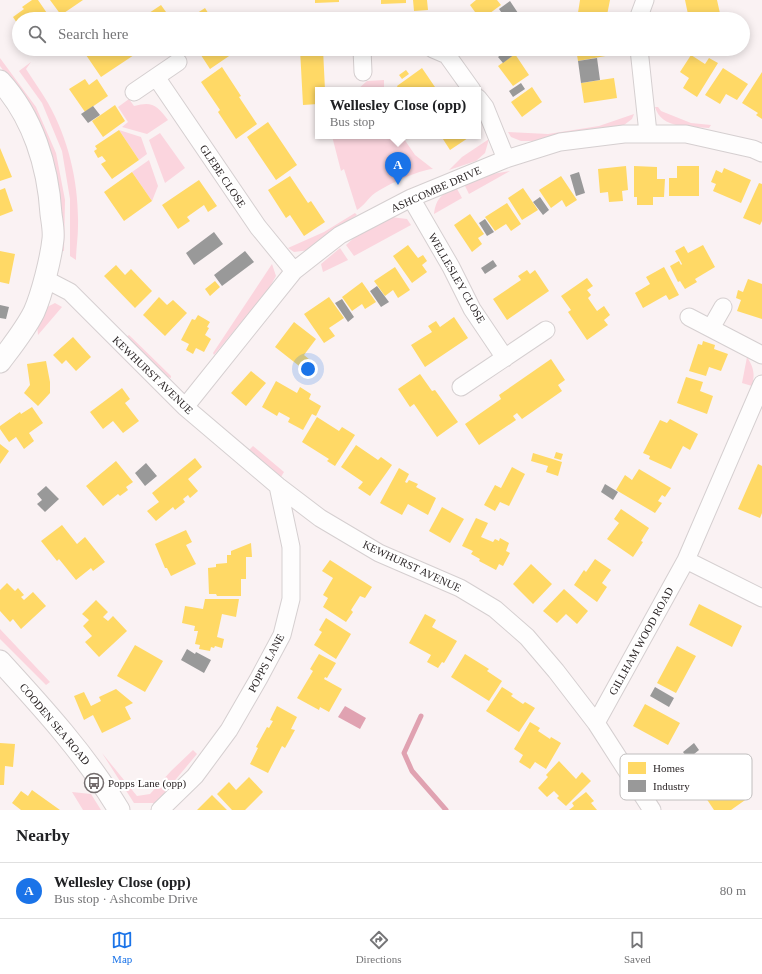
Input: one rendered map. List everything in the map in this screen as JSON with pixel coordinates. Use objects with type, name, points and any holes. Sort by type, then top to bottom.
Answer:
[{"type":"main road","points":[[0,81],[9,91],[30,125],[44,164],[50,202],[53,238],[45,279],[34,311],[19,337],[0,362]]},
{"type":"main road","name":"COODEN SEA ROAD","points":[[0,660],[79,750],[119,810]]},
{"type":"street","points":[[641,12],[645,0]]},
{"type":"street","points":[[362,56],[363,72]]},
{"type":"street","points":[[448,56],[470,87]]},
{"type":"street","points":[[640,56],[648,133]]},
{"type":"street","points":[[134,92],[178,62]]},
{"type":"street","name":"GLEBE CLOSE","points":[[156,77],[258,227],[294,271]]},
{"type":"street","points":[[481,102],[485,107],[506,158]]},
{"type":"street","name":"ASHCOMBE DRIVE","points":[[186,407],[294,271],[340,235],[411,198],[506,158],[560,142],[624,134],[686,134],[753,149],[762,153]]},
{"type":"street","name":"WELLESLEY CLOSE","points":[[411,198],[451,267],[472,309],[505,358]]},
{"type":"street","name":"KEWHURST AVENUE","points":[[45,279],[70,292],[186,407],[278,486],[320,518],[379,553],[460,588],[495,609],[527,637],[556,671],[596,723],[620,760]]},
{"type":"street","points":[[711,328],[723,307]]},
{"type":"street","points":[[689,318],[711,328],[762,356]]},
{"type":"street","points":[[461,387],[546,330]]},
{"type":"street","name":"GILLHAM WOOD ROAD","points":[[596,723],[686,560],[762,384]]},
{"type":"street","name":"POPPS LANE","points":[[160,810],[195,776],[229,730],[282,635],[291,600],[290,547],[278,486]]},
{"type":"street","points":[[686,560],[762,598]]},
{"type":"street","name":"KEWHURST AVENUE","points":[[646,800],[652,810]]},
{"type":"shaded area","points":[[0,58],[36,107],[56,153],[65,200],[64,251],[61,251],[32,109],[0,66]]},
{"type":"shaded area","points":[[31,62],[26,69],[55,117],[62,132],[71,163],[77,194],[78,210],[76,260],[70,256],[70,199],[62,151],[42,103],[19,71]]},
{"type":"shaded area","points":[[384,80],[384,87],[360,87],[367,81]]},
{"type":"shaded area","points":[[129,99],[134,106],[150,104],[154,106],[161,111],[168,120],[147,134],[122,127],[128,122],[118,107]]},
{"type":"shaded area","points":[[655,107],[658,107],[661,111],[691,123],[711,125],[709,128],[686,127],[670,123],[658,114]]},
{"type":"shaded area","points":[[634,114],[632,119],[624,125],[533,141],[521,141],[511,137],[508,132],[548,134],[599,126]]},
{"type":"shaded area","points":[[119,130],[141,137],[147,154],[139,160]]},
{"type":"shaded area","points":[[160,133],[185,168],[165,183],[149,140]]},
{"type":"shaded area","points":[[333,139],[404,139],[415,155],[433,169],[411,175],[387,186],[370,197],[357,210],[344,169],[341,171]]},
{"type":"shaded area","points":[[489,139],[485,153],[476,161],[449,170],[462,157]]},
{"type":"shaded area","points":[[149,160],[158,186],[152,201],[132,172]]},
{"type":"shaded area","points":[[510,171],[469,194],[464,184],[492,174]]},
{"type":"shaded area","points":[[456,187],[462,198],[434,214],[436,204],[440,197]]},
{"type":"shaded area","points":[[355,213],[357,215],[327,235],[310,250],[294,252],[288,248],[324,232]]},
{"type":"shaded area","points":[[391,217],[407,219],[411,225],[354,256],[346,245],[356,236]]},
{"type":"shaded area","points":[[340,248],[348,260],[323,272],[321,264]]},
{"type":"shaded area","points":[[272,264],[276,276],[268,290],[214,355],[213,353]]},
{"type":"shaded area","points":[[55,303],[62,307],[38,335],[37,325],[45,308]]},
{"type":"shaded area","points":[[129,335],[171,376],[171,378],[165,376],[126,337]]},
{"type":"shaded area","points":[[747,357],[753,371],[752,386],[742,383]]},
{"type":"shaded area","points":[[253,446],[284,472],[281,477],[249,450]]},
{"type":"shaded area","points":[[0,629],[50,682],[46,685],[0,639]]},
{"type":"shaded area","points":[[345,706],[366,718],[360,729],[338,717]]},
{"type":"shaded area","points":[[193,750],[197,754],[156,803],[134,803],[102,753],[137,796],[150,794]]},
{"type":"shaded area","points":[[72,792],[91,794],[101,810],[83,810]]},
{"type":"building: Homes","points":[[32,0],[38,0],[46,12],[20,12],[24,9],[22,7]]},
{"type":"building: Homes","points":[[50,0],[83,0],[65,12],[59,12]]},
{"type":"building: Homes","points":[[315,0],[339,0],[339,2],[315,3]]},
{"type":"building: Homes","points":[[381,0],[406,0],[406,3],[381,4]]},
{"type":"building: Homes","points":[[413,0],[427,0],[428,10],[414,11]]},
{"type":"building: Homes","points":[[476,0],[497,0],[501,5],[492,12],[475,12],[470,5]]},
{"type":"building: Homes","points":[[580,0],[610,0],[608,12],[578,12]]},
{"type":"building: Homes","points":[[685,0],[717,0],[720,12],[688,12]]},
{"type":"building: Homes","points":[[161,5],[166,12],[150,12]]},
{"type":"building: Homes","points":[[205,8],[208,12],[199,12]]},
{"type":"building: Homes","points":[[87,56],[132,56],[101,77]]},
{"type":"building: Homes","points":[[202,56],[229,56],[210,69]]},
{"type":"building: Homes","points":[[300,56],[323,56],[325,87],[315,87],[315,104],[303,105]]},
{"type":"building: Homes","points":[[512,56],[516,56],[529,75],[513,86],[498,66]]},
{"type":"building: Homes","points":[[577,56],[606,56],[578,61]]},
{"type":"building: Homes","points":[[690,56],[705,64],[709,58],[718,63],[697,97],[683,88],[689,78],[680,72]]},
{"type":"building: Homes","points":[[222,67],[241,96],[239,97],[257,124],[236,139],[218,112],[220,110],[201,82]]},
{"type":"building: Homes","points":[[422,68],[435,87],[398,87]]},
{"type":"building: Homes","points":[[723,68],[748,84],[737,100],[726,94],[720,104],[705,95]]},
{"type":"building: Homes","points":[[406,70],[409,74],[402,79],[399,75]]},
{"type":"building: Homes","points":[[762,72],[762,119],[756,115],[758,113],[742,103]]},
{"type":"building: Homes","points":[[614,78],[617,98],[584,103],[581,83]]},
{"type":"building: Homes","points":[[85,79],[89,85],[97,79],[108,96],[85,112],[69,89]]},
{"type":"building: Homes","points":[[532,87],[542,102],[522,117],[511,102]]},
{"type":"building: Homes","points":[[115,105],[125,121],[103,137],[92,121]]},
{"type":"building: Homes","points":[[268,122],[297,165],[276,180],[247,137]]},
{"type":"building: Homes","points":[[119,130],[139,160],[112,179],[101,164],[106,161],[102,156],[98,158],[94,151],[97,149],[95,146]]},
{"type":"building: Homes","points":[[443,139],[466,139],[450,150]]},
{"type":"building: Homes","points":[[0,148],[12,177],[0,181]]},
{"type":"building: Homes","points":[[626,166],[628,190],[622,191],[623,201],[609,202],[608,192],[600,193],[598,169]]},
{"type":"building: Homes","points":[[634,166],[657,167],[657,179],[665,179],[664,197],[653,197],[653,205],[637,205],[637,197],[634,197]]},
{"type":"building: Homes","points":[[677,166],[699,166],[699,196],[669,196],[669,178],[677,178]]},
{"type":"building: Homes","points":[[724,168],[751,180],[741,203],[713,191],[716,184],[711,182],[716,170],[722,173]]},
{"type":"building: Homes","points":[[132,172],[152,201],[124,221],[104,192]]},
{"type":"building: Homes","points":[[290,176],[308,203],[311,201],[325,222],[304,236],[290,215],[286,218],[268,190]]},
{"type":"building: Homes","points":[[561,176],[577,200],[566,207],[562,200],[551,208],[539,190]]},
{"type":"building: Homes","points":[[199,180],[217,206],[208,212],[204,205],[187,217],[190,221],[178,229],[162,205]]},
{"type":"building: Homes","points":[[759,183],[762,184],[762,221],[760,225],[743,218]]},
{"type":"building: Homes","points":[[5,188],[13,211],[0,216],[0,190]]},
{"type":"building: Homes","points":[[523,188],[538,210],[522,220],[508,198]]},
{"type":"building: Homes","points":[[507,203],[521,224],[511,231],[506,224],[495,231],[485,217]]},
{"type":"building: Homes","points":[[470,214],[484,234],[478,238],[482,244],[472,252],[454,225]]},
{"type":"building: Homes","points":[[408,245],[418,258],[423,255],[427,261],[422,265],[427,272],[412,283],[393,256]]},
{"type":"building: Homes","points":[[703,245],[715,267],[695,279],[697,282],[685,289],[680,281],[678,282],[670,266],[679,261],[681,265],[682,264],[675,251],[684,246],[688,253]]},
{"type":"building: Homes","points":[[0,251],[15,254],[9,284],[0,282]]},
{"type":"building: Homes","points":[[116,265],[125,275],[131,269],[152,291],[135,308],[104,276]]},
{"type":"building: Homes","points":[[395,267],[410,290],[398,298],[393,290],[385,296],[374,281]]},
{"type":"building: Homes","points":[[664,267],[679,295],[669,300],[666,295],[643,308],[635,293],[650,284],[646,277]]},
{"type":"building: Homes","points":[[527,270],[530,274],[535,270],[549,291],[507,320],[493,299],[521,280],[518,276]]},
{"type":"building: Homes","points":[[587,278],[593,286],[587,290],[591,295],[588,298],[597,311],[604,306],[610,315],[604,320],[608,325],[587,340],[568,312],[571,310],[561,296]]},
{"type":"building: Homes","points":[[748,279],[762,284],[762,319],[737,311],[741,300],[736,298],[738,290],[743,292]]},
{"type":"building: Homes","points":[[215,281],[220,287],[210,296],[205,289]]},
{"type":"building: Homes","points":[[362,282],[376,302],[365,309],[362,304],[352,311],[342,297]]},
{"type":"building: Homes","points":[[159,297],[167,305],[173,300],[187,313],[165,336],[143,315]]},
{"type":"building: Homes","points":[[329,297],[344,318],[329,328],[335,336],[324,343],[304,314]]},
{"type":"building: Homes","points":[[198,315],[210,322],[207,327],[209,328],[205,335],[211,339],[204,352],[196,348],[193,354],[186,350],[189,344],[181,340],[192,319],[195,320]]},
{"type":"building: Homes","points":[[454,317],[468,338],[425,367],[411,345],[432,332],[428,326],[436,321],[440,327]]},
{"type":"building: Homes","points":[[294,322],[316,339],[304,355],[310,360],[303,369],[275,347]]},
{"type":"building: Homes","points":[[73,337],[91,357],[76,371],[66,360],[62,364],[53,355]]},
{"type":"building: Homes","points":[[703,341],[715,345],[714,349],[728,354],[721,371],[709,367],[706,376],[689,371],[698,344],[702,345]]},
{"type":"building: Homes","points":[[551,359],[565,380],[558,385],[562,391],[522,419],[517,413],[513,416],[516,420],[479,445],[465,424],[501,399],[499,395]]},
{"type":"building: Homes","points":[[46,361],[50,382],[50,393],[38,406],[24,393],[30,385],[27,364]]},
{"type":"building: Homes","points":[[251,371],[266,383],[246,406],[231,393]]},
{"type":"building: Homes","points":[[420,374],[432,391],[435,390],[458,422],[437,437],[414,404],[410,407],[398,389]]},
{"type":"building: Homes","points":[[686,377],[703,382],[700,391],[713,396],[707,414],[677,403]]},
{"type":"building: Homes","points":[[276,381],[297,393],[300,387],[311,394],[309,399],[321,406],[316,416],[312,414],[303,430],[288,422],[290,418],[279,412],[277,416],[262,407]]},
{"type":"building: Homes","points":[[122,388],[130,399],[125,403],[139,421],[123,433],[113,421],[103,429],[90,412]]},
{"type":"building: Homes","points":[[32,407],[43,423],[29,433],[34,441],[24,449],[16,437],[9,442],[0,429],[0,426],[20,412],[21,414]]},
{"type":"building: Homes","points":[[317,417],[339,431],[342,427],[355,435],[335,466],[327,461],[329,459],[302,442]]},
{"type":"building: Homes","points":[[670,419],[698,434],[690,450],[683,446],[671,469],[649,459],[650,456],[643,453],[660,420],[667,423]]},
{"type":"building: Homes","points":[[0,444],[9,451],[0,464]]},
{"type":"building: Homes","points":[[356,445],[378,460],[381,457],[392,465],[370,496],[358,488],[363,482],[341,467]]},
{"type":"building: Homes","points":[[556,452],[563,454],[561,460],[554,458]]},
{"type":"building: Homes","points":[[533,453],[562,462],[558,476],[546,472],[548,466],[531,461]]},
{"type":"building: Homes","points":[[195,458],[202,467],[188,479],[198,491],[190,498],[188,495],[183,499],[185,502],[175,510],[173,507],[156,521],[147,511],[159,502],[152,493]]},
{"type":"building: Homes","points":[[116,461],[133,482],[126,487],[128,490],[120,496],[118,494],[103,506],[86,486]]},
{"type":"building: Homes","points":[[758,464],[762,466],[762,513],[760,518],[738,509]]},
{"type":"building: Homes","points":[[512,467],[525,474],[509,506],[500,502],[495,511],[484,505],[495,485],[501,488]]},
{"type":"building: Homes","points":[[399,468],[409,474],[405,482],[407,483],[409,480],[418,484],[416,487],[436,498],[428,515],[408,504],[402,515],[380,503]]},
{"type":"building: Homes","points":[[639,469],[671,488],[665,497],[662,495],[658,501],[662,503],[655,513],[616,490],[625,475],[632,480]]},
{"type":"building: Homes","points":[[442,507],[464,519],[450,543],[429,531]]},
{"type":"building: Homes","points":[[621,509],[649,528],[641,541],[643,542],[633,557],[607,539],[619,523],[614,519]]},
{"type":"building: Homes","points":[[476,518],[488,523],[481,537],[493,542],[495,539],[499,541],[500,538],[509,543],[506,551],[510,553],[503,566],[499,564],[496,570],[479,561],[480,559],[471,554],[473,551],[462,546]]},
{"type":"building: Homes","points":[[62,525],[77,544],[85,537],[105,562],[93,571],[91,568],[76,580],[59,559],[57,561],[41,541]]},
{"type":"building: Homes","points":[[186,530],[192,542],[186,545],[196,564],[171,576],[167,568],[165,568],[155,544]]},
{"type":"building: Homes","points":[[251,543],[252,557],[246,557],[246,579],[241,579],[241,596],[217,596],[216,594],[209,594],[208,568],[216,567],[216,564],[227,563],[227,555],[231,555],[231,551]]},
{"type":"building: Homes","points":[[595,559],[611,570],[602,583],[607,587],[597,602],[574,585],[584,570],[586,572]]},
{"type":"building: Homes","points":[[330,560],[372,587],[365,598],[360,596],[351,610],[353,612],[346,622],[323,607],[328,598],[323,595],[333,578],[322,571]]},
{"type":"building: Homes","points":[[531,564],[552,584],[533,604],[513,584]]},
{"type":"building: Homes","points":[[7,583],[15,591],[18,588],[24,595],[21,597],[24,600],[33,592],[46,606],[21,629],[13,619],[10,622],[0,611],[0,590]]},
{"type":"building: Homes","points":[[564,589],[588,611],[577,624],[566,614],[557,623],[543,611]]},
{"type":"building: Homes","points":[[205,599],[239,599],[236,617],[222,614],[217,637],[224,639],[222,648],[215,646],[214,648],[211,647],[210,651],[199,649],[200,645],[195,644],[198,631],[194,631],[195,626],[182,623],[185,606],[203,609]]},
{"type":"building: Homes","points":[[96,600],[108,612],[103,617],[108,621],[113,616],[127,631],[99,657],[85,642],[92,636],[83,626],[89,620],[82,614]]},
{"type":"building: Homes","points":[[699,604],[742,626],[732,647],[689,625]]},
{"type":"building: Homes","points":[[425,614],[436,620],[432,627],[457,641],[444,663],[442,662],[438,668],[427,662],[431,655],[409,643]]},
{"type":"building: Homes","points":[[326,618],[351,634],[336,659],[314,645],[322,632],[319,630]]},
{"type":"building: Homes","points":[[135,645],[163,661],[145,692],[117,676]]},
{"type":"building: Homes","points":[[677,646],[696,656],[676,693],[657,683]]},
{"type":"building: Homes","points":[[319,654],[336,663],[327,678],[325,677],[324,679],[342,689],[329,712],[320,707],[319,710],[297,698],[313,671],[310,669]]},
{"type":"building: Homes","points":[[465,654],[489,669],[487,671],[502,681],[489,701],[451,677]]},
{"type":"building: Homes","points":[[502,687],[513,694],[511,696],[523,704],[525,702],[535,708],[519,732],[486,711]]},
{"type":"building: Homes","points":[[116,689],[133,703],[125,707],[131,719],[102,733],[93,715],[84,720],[74,696],[84,692],[91,706],[101,701],[99,697]]},
{"type":"building: Homes","points":[[645,704],[680,723],[668,745],[633,726]]},
{"type":"building: Homes","points":[[277,706],[297,717],[291,729],[295,730],[285,748],[282,746],[268,773],[250,764],[258,748],[256,747],[267,727],[269,728],[273,721],[270,720]]},
{"type":"building: Homes","points":[[530,722],[540,728],[538,731],[550,739],[551,737],[561,743],[546,769],[535,762],[530,769],[519,762],[523,755],[514,749]]},
{"type":"building: Homes","points":[[0,743],[15,744],[13,767],[5,766],[4,785],[0,785]]},
{"type":"building: Homes","points":[[559,761],[576,779],[582,772],[591,781],[566,806],[557,798],[559,796],[554,791],[547,797],[538,788],[548,777],[546,775]]},
{"type":"building: Homes","points":[[249,777],[263,792],[245,810],[232,810],[217,794],[229,782],[236,790]]},
{"type":"building: Homes","points":[[32,790],[60,810],[21,810],[12,803],[21,791],[28,796]]},
{"type":"building: Homes","points":[[586,792],[594,801],[591,803],[597,810],[569,810],[574,806],[572,803]]},
{"type":"building: Homes","points":[[212,795],[227,810],[197,810]]},
{"type":"building: Homes","points":[[707,800],[745,800],[731,810],[714,810]]},
{"type":"building: Industry","points":[[510,1],[517,12],[501,12],[499,9]]},
{"type":"building: Industry","points":[[499,56],[512,56],[503,63],[498,57]]},
{"type":"building: Industry","points":[[597,58],[600,80],[581,83],[578,61]]},
{"type":"building: Industry","points":[[521,83],[525,89],[513,97],[509,91]]},
{"type":"building: Industry","points":[[93,106],[100,115],[88,123],[81,114]]},
{"type":"building: Industry","points":[[579,172],[585,193],[576,196],[570,175]]},
{"type":"building: Industry","points":[[540,197],[549,210],[543,215],[533,202]]},
{"type":"building: Industry","points":[[485,219],[494,232],[487,236],[479,223]]},
{"type":"building: Industry","points":[[214,232],[223,244],[194,265],[186,253]]},
{"type":"building: Industry","points":[[245,251],[254,262],[222,286],[214,275]]},
{"type":"building: Industry","points":[[493,260],[497,266],[485,274],[481,268]]},
{"type":"building: Industry","points":[[377,286],[389,302],[381,307],[370,291]]},
{"type":"building: Industry","points":[[342,299],[354,317],[348,322],[335,303]]},
{"type":"building: Industry","points":[[0,305],[9,307],[6,319],[0,318]]},
{"type":"building: Industry","points":[[146,463],[157,476],[145,486],[135,473]]},
{"type":"building: Industry","points":[[605,484],[618,492],[613,500],[601,492]]},
{"type":"building: Industry","points":[[46,486],[59,499],[45,512],[37,504],[42,500],[37,494]]},
{"type":"building: Industry","points":[[187,649],[195,654],[196,652],[211,660],[204,673],[181,660]]},
{"type":"building: Industry","points":[[655,687],[674,698],[669,707],[650,696]]},
{"type":"building: Industry","points":[[694,743],[699,750],[694,754],[684,754],[683,752]]},
{"type":"waterway","points":[[421,716],[404,753],[412,771],[446,810]]},
{"type":"place","name":"Wellesley Close (opp)","points":[[398,185]]},
{"type":"place","name":"Popps Lane (opp)","points":[[94,783]]}]
